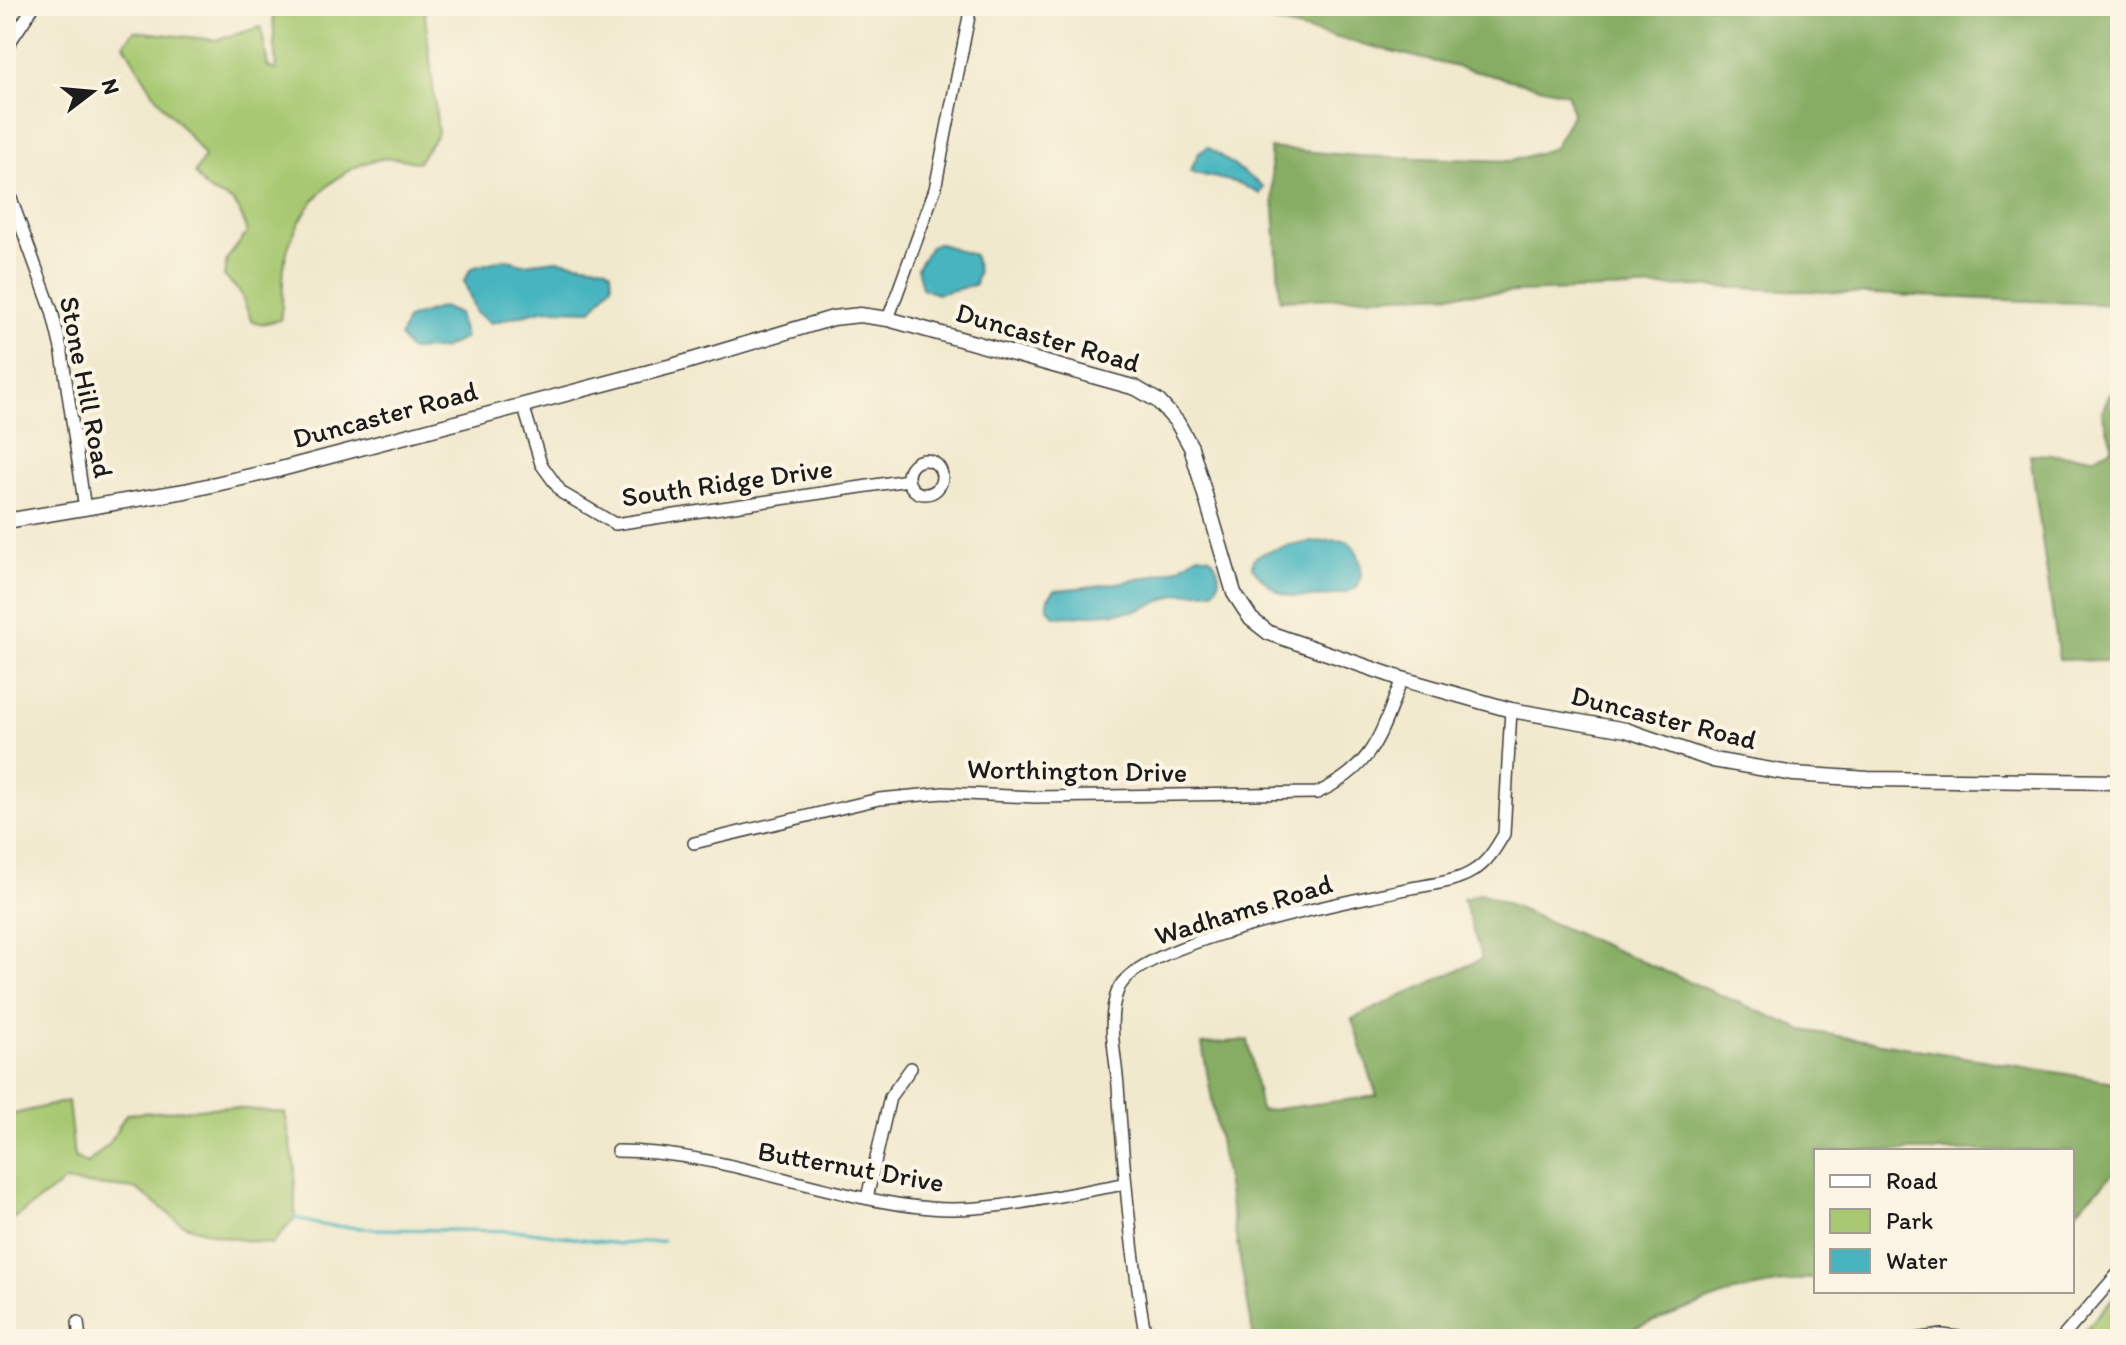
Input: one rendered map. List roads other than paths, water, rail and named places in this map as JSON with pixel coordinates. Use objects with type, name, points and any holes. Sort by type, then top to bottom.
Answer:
[{"type":"street","points":[[6,48],[34,6]]},
{"type":"street","points":[[888,319],[935,189],[971,6]]},
{"type":"street","name":"Stone Hill Road","points":[[6,185],[52,311],[62,353],[85,509]]},
{"type":"street","name":"Duncaster Road","points":[[6,521],[85,509],[277,470],[676,365],[833,318],[860,315],[888,319],[1136,388],[1158,401],[1177,422],[1191,447],[1234,593],[1251,619],[1269,633],[1402,679],[1511,710],[1626,730],[1713,760],[1794,774],[1868,779],[2120,782]]},
{"type":"street","name":"South Ridge Drive","points":[[523,405],[541,464],[562,493],[615,524],[908,480]]},
{"type":"street","name":"Worthington Drive","points":[[694,843],[879,799],[943,793],[1035,797],[1317,793],[1343,781],[1375,749],[1402,679]]},
{"type":"street","name":"Wadhams Road","points":[[1146,1339],[1125,1184],[1112,1010],[1122,980],[1137,968],[1158,959],[1284,915],[1473,871],[1496,848],[1504,834],[1511,710]]},
{"type":"street","points":[[867,1198],[890,1097],[911,1068]]},
{"type":"street","name":"Butternut Drive","points":[[617,1151],[701,1162],[867,1198],[948,1209],[1125,1184]]},
{"type":"street","points":[[2061,1339],[2120,1271]]},
{"type":"street","points":[[78,1322],[80,1339]]},
{"type":"street","points":[[1914,1339],[1950,1335],[1975,1339]]},
{"type":"water","points":[[1208,147],[1264,187],[1260,194],[1239,183],[1190,172],[1198,154]]},
{"type":"water","points":[[937,243],[974,255],[978,272],[975,285],[937,294],[922,288],[917,268],[931,246]]},
{"type":"water","points":[[504,259],[523,264],[557,260],[606,267],[611,272],[612,285],[592,310],[546,309],[491,323],[476,313],[464,281],[471,268]]},
{"type":"water","points":[[442,307],[458,314],[465,338],[442,349],[409,350],[400,337],[407,319]]},
{"type":"water","points":[[1347,541],[1356,550],[1361,575],[1357,587],[1343,593],[1313,597],[1287,595],[1263,580],[1252,567],[1253,559],[1271,550],[1312,542]]},
{"type":"water","points":[[1199,555],[1210,557],[1218,569],[1219,579],[1213,591],[1178,594],[1136,611],[1056,617],[1048,609],[1048,598],[1055,590],[1148,577],[1178,568]]},
{"type":"waterway","points":[[295,1218],[320,1225],[375,1229],[524,1231],[619,1244],[663,1241]]}]
